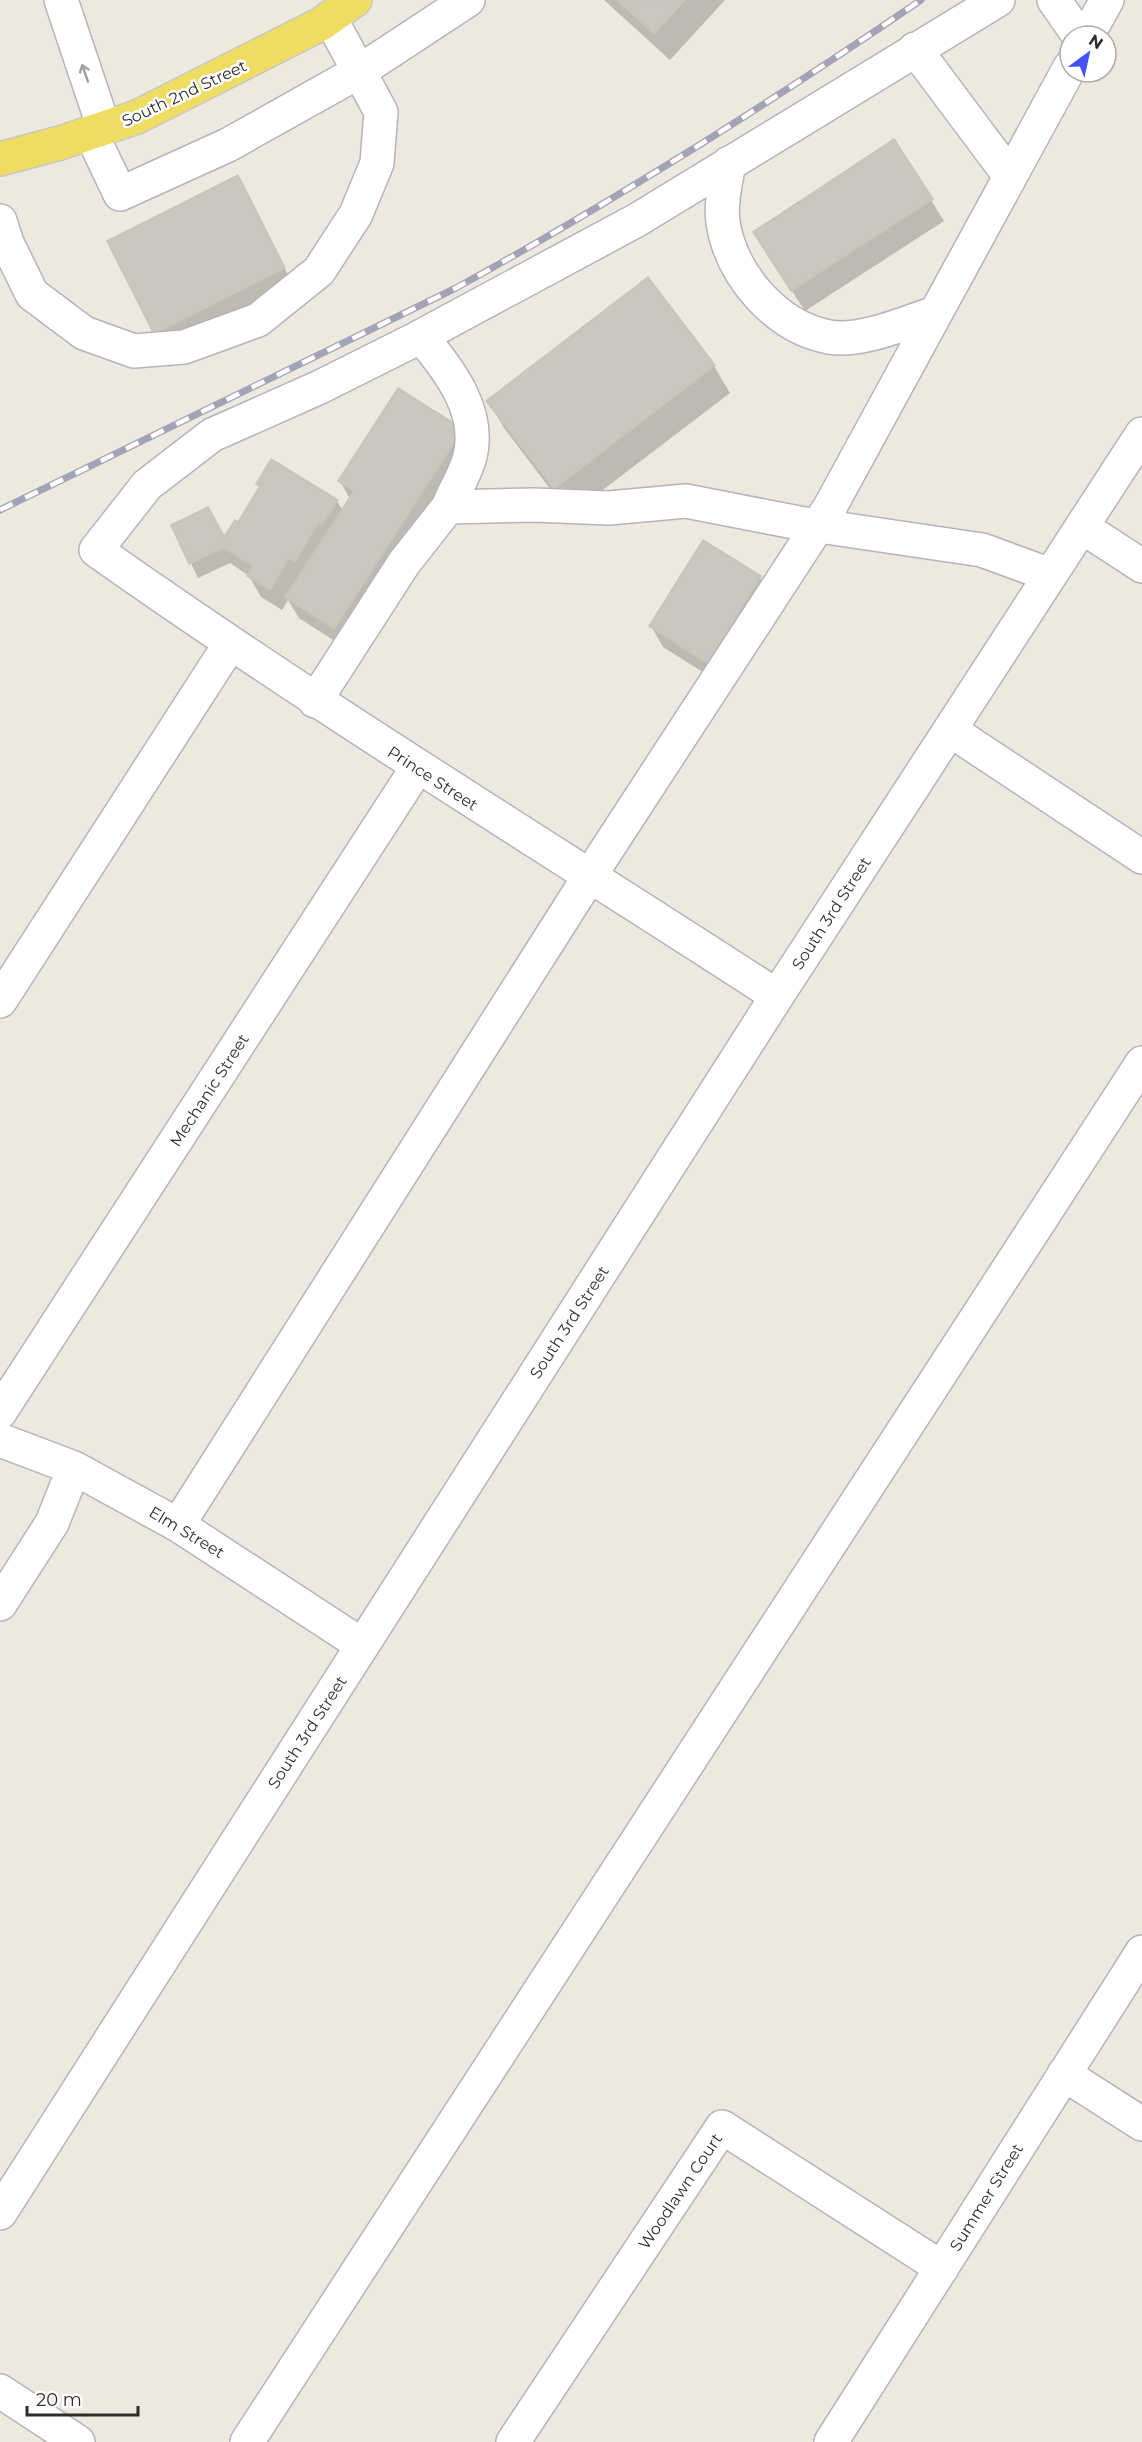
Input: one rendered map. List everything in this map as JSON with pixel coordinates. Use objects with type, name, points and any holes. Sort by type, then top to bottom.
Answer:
[{"type":"main road","name":"South 2nd Street","points":[[0,159],[98,131],[147,112],[246,64],[343,9]]},
{"type":"street","points":[[61,0],[98,131],[120,194],[228,145],[360,71],[468,0]]},
{"type":"street","points":[[315,701],[404,563],[448,507],[469,459],[472,424],[455,380],[421,336],[637,220],[998,0]]},
{"type":"street","points":[[1054,0],[1071,24]]},
{"type":"street","points":[[1094,24],[1107,0]]},
{"type":"street","points":[[0,221],[7,243],[32,294],[84,333],[134,351],[144,351],[184,347],[258,320],[319,270],[356,214],[376,162],[381,112],[360,71],[343,9]]},
{"type":"street","points":[[915,49],[1010,176]]},
{"type":"street","points":[[178,1525],[589,877],[818,525],[1061,84]]},
{"type":"street","points":[[729,163],[723,221],[734,259],[762,299],[792,325],[830,338],[878,333],[935,313]]},
{"type":"street","name":"Prince Street","points":[[421,336],[320,387],[212,435],[147,485],[96,550],[230,644],[417,768],[777,996]]},
{"type":"street","name":"South 3rd Street","points":[[0,2213],[777,996],[1142,434]]},
{"type":"street","points":[[448,507],[534,505],[609,508],[686,501],[818,525],[982,550],[1050,575]]},
{"type":"street","points":[[1082,527],[1142,566]]},
{"type":"street","points":[[0,1001],[230,644]]},
{"type":"street","points":[[950,730],[1142,857]]},
{"type":"street","name":"Mechanic Street","points":[[0,1412],[417,768]]},
{"type":"street","points":[[247,2442],[1142,1063]]},
{"type":"street","name":"Elm Street","points":[[0,1440],[74,1468],[178,1525],[362,1645]]},
{"type":"street","points":[[0,1604],[52,1523],[74,1468]]},
{"type":"street","name":"Summer Street","points":[[831,2442],[1142,1952]]},
{"type":"street","points":[[1064,2074],[1142,2124]]},
{"type":"street","name":"Woodlawn Court","points":[[513,2442],[722,2127],[942,2268]]},
{"type":"street","points":[[0,2391],[78,2442]]},
{"type":"building","points":[[617,0],[685,0],[654,34]]},
{"type":"building","points":[[894,139],[933,199],[791,291],[753,232]]},
{"type":"building","points":[[238,175],[285,268],[154,334],[107,241]]},
{"type":"building","points":[[648,277],[715,365],[554,489],[486,401]]},
{"type":"building","points":[[398,388],[463,429],[334,629],[285,597],[354,491],[338,481]]},
{"type":"building","points":[[271,459],[338,500],[322,525],[319,521],[295,562],[289,558],[270,590],[247,576],[253,566],[219,545],[235,520],[238,522],[260,486],[256,484]]},
{"type":"building","points":[[208,507],[229,545],[189,564],[171,525]]},
{"type":"building","points":[[703,540],[761,576],[707,663],[649,626]]},
{"type":"railway","points":[[0,510],[456,288],[516,255],[692,150],[921,0]]}]
